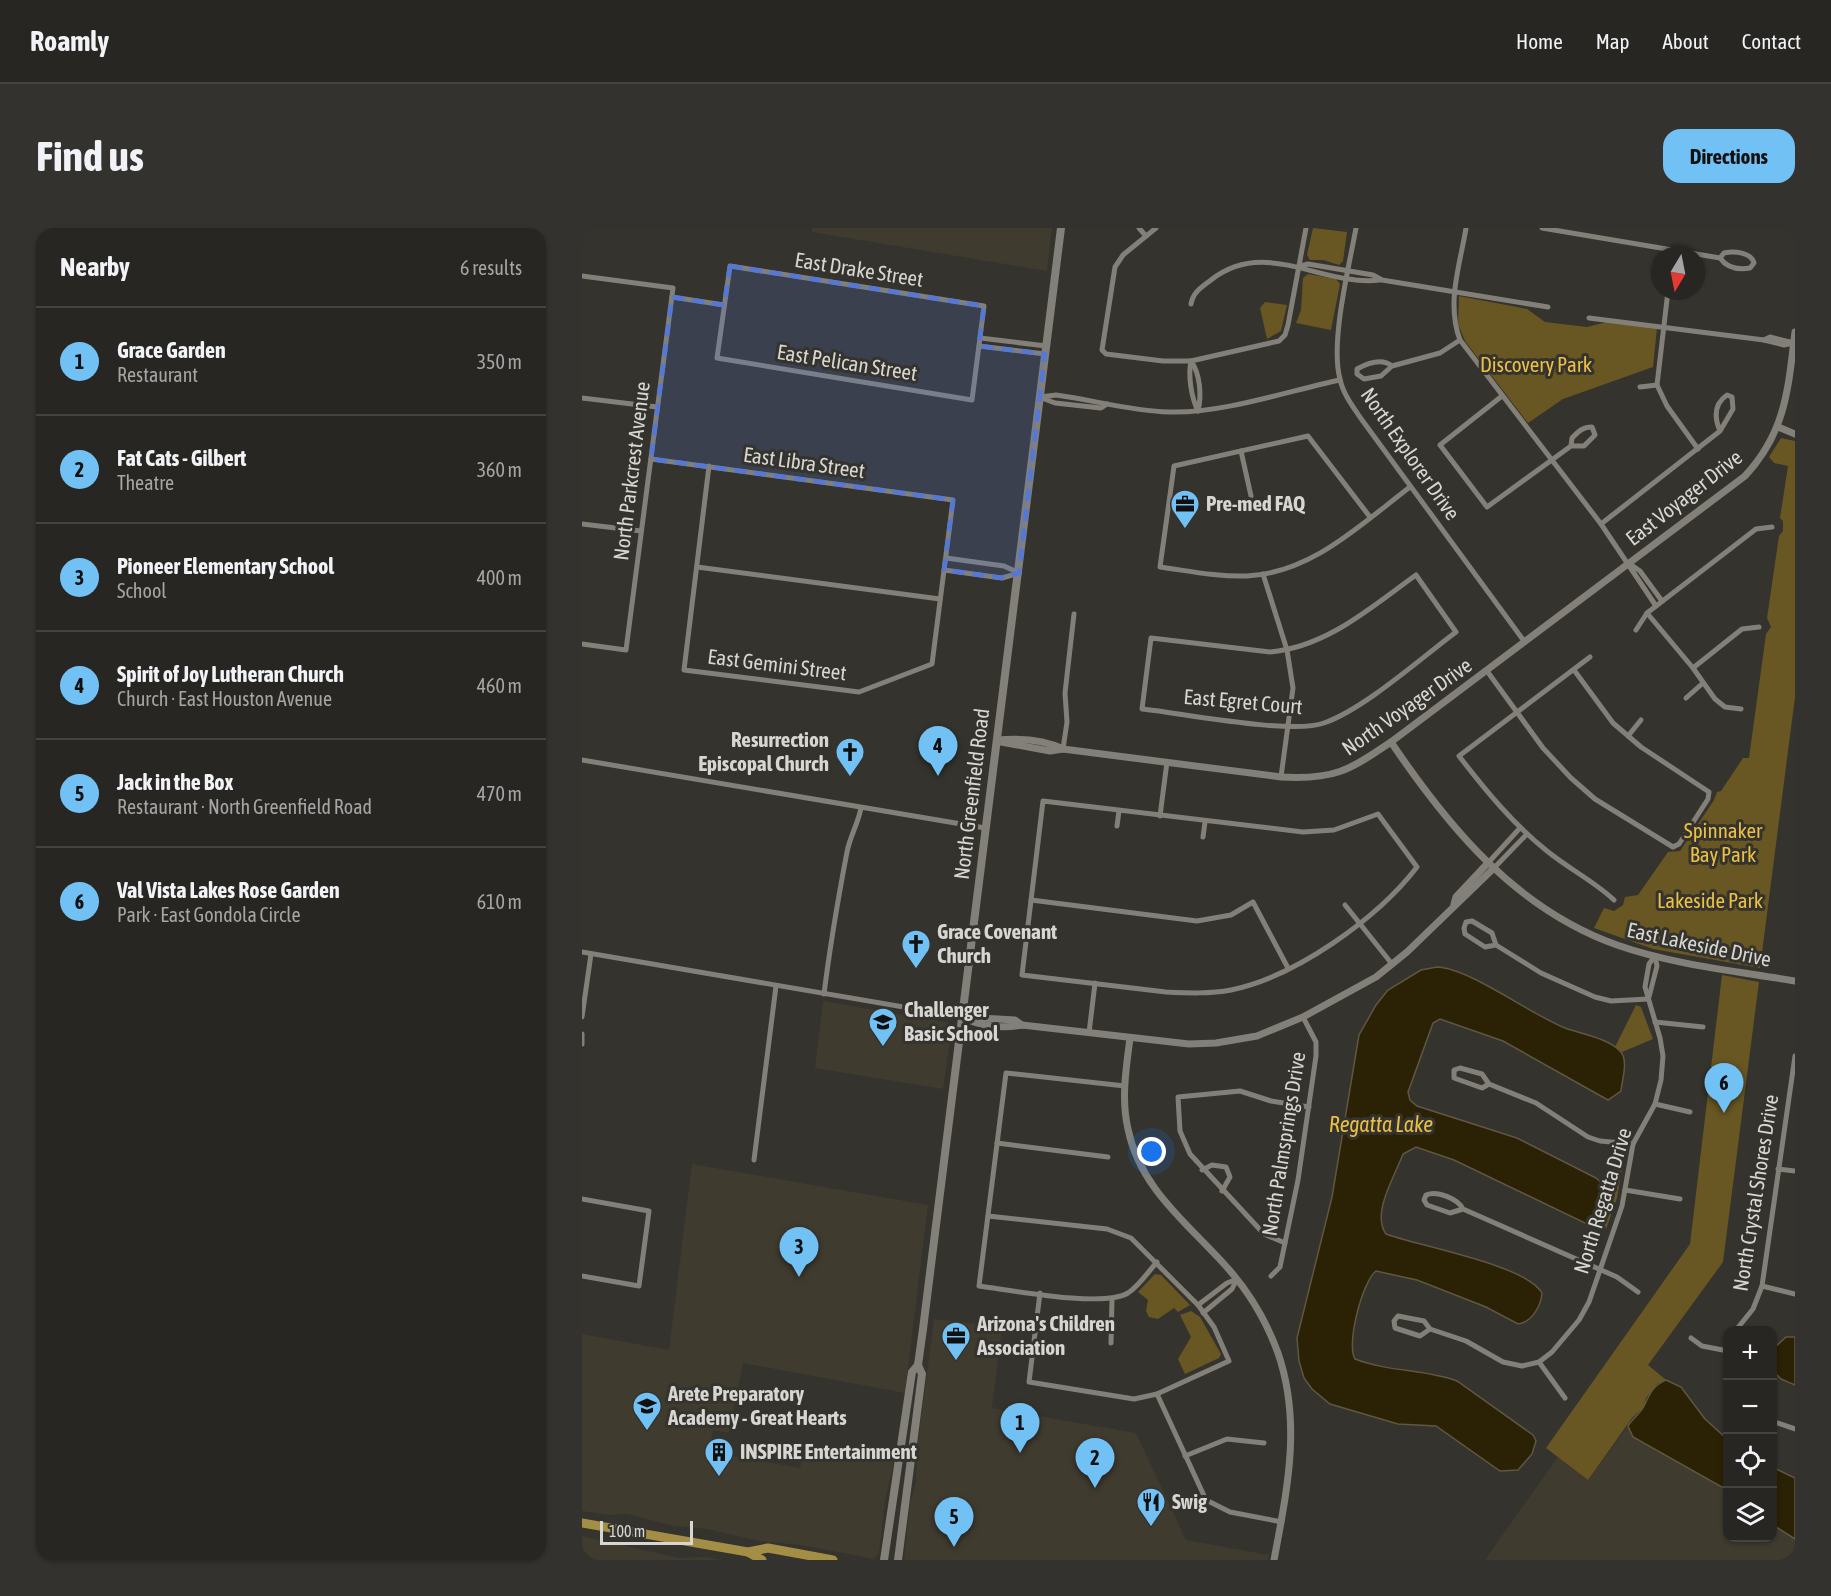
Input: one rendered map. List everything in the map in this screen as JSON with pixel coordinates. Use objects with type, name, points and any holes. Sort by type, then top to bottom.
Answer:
[{"type":"main road","name":"North Greenfield Road","points":[[898,1560],[922,1374],[918,1365],[1061,228]]},
{"type":"main road","name":"North Greenfield Road","points":[[884,1560],[912,1372],[918,1365]]},
{"type":"main road","points":[[907,1412],[917,1409]]},
{"type":"main road","points":[[899,1463],[911,1461]]},
{"type":"main road","points":[[582,1523],[748,1552],[762,1560]]},
{"type":"main road","points":[[748,1552],[768,1548],[833,1560]]},
{"type":"street","points":[[1139,228],[1146,236]]},
{"type":"street","points":[[1156,228],[1123,255],[1113,273],[1103,353],[1162,361],[1191,361],[1274,343],[1282,338],[1288,325],[1306,228]]},
{"type":"street","name":"North Explorer Drive","points":[[1356,228],[1337,352],[1340,380],[1350,403],[1524,641]]},
{"type":"street","points":[[1466,228],[1455,292],[1454,322],[1460,340],[1601,524],[1628,563],[1633,575],[1656,606]]},
{"type":"street","points":[[1542,228],[1651,248]]},
{"type":"street","points":[[1705,256],[1720,258],[1728,266],[1743,269],[1750,268],[1754,263],[1748,255],[1732,252],[1724,253],[1720,258]]},
{"type":"street","points":[[1191,304],[1194,294],[1222,272],[1240,264],[1264,261],[1548,308]]},
{"type":"street","name":"East Drake Street","points":[[724,305],[730,266],[984,306],[980,338]]},
{"type":"street","points":[[582,276],[673,288],[672,297],[724,305]]},
{"type":"street","name":"North Parkcrest Avenue","points":[[582,644],[626,650],[672,297]]},
{"type":"street","points":[[1666,300],[1657,385],[1667,406],[1698,449]]},
{"type":"street","name":"East Pelican Street","points":[[724,305],[717,358],[972,400],[979,346]]},
{"type":"street","points":[[1589,318],[1764,340],[1784,345],[1794,343]]},
{"type":"street","points":[[1795,333],[1787,397],[1778,427],[1795,434]]},
{"type":"street","points":[[980,338],[1046,350],[979,346],[980,338]]},
{"type":"street","points":[[1392,366],[1381,361],[1363,365],[1357,369],[1357,374],[1364,379],[1381,376],[1392,366],[1440,353],[1460,340]]},
{"type":"street","points":[[1191,361],[1194,403],[1198,411]]},
{"type":"street","points":[[1041,397],[1055,403],[1089,407],[1101,408],[1107,404],[1170,412],[1198,411],[1340,380]]},
{"type":"street","points":[[1640,387],[1657,385]]},
{"type":"street","points":[[1601,524],[1720,431],[1733,409],[1732,397],[1727,395],[1716,410],[1715,421],[1720,431]]},
{"type":"street","points":[[1502,396],[1440,445],[1487,507],[1571,446],[1584,446],[1595,435],[1592,427],[1584,427],[1578,432],[1572,438],[1571,446]]},
{"type":"street","points":[[582,398],[657,407]]},
{"type":"street","name":"East Voyager Drive","points":[[1628,563],[1740,481],[1761,457],[1778,427]]},
{"type":"street","points":[[1370,517],[1308,436],[1174,466],[1160,567],[1225,576],[1263,574],[1299,565],[1321,554],[1410,487]]},
{"type":"street","points":[[1241,451],[1251,496]]},
{"type":"street","name":"East Libra Street","points":[[651,459],[953,501],[946,558]]},
{"type":"street","points":[[709,466],[697,567],[940,599],[946,558],[1004,566],[1019,573]]},
{"type":"street","points":[[582,524],[641,531]]},
{"type":"street","points":[[1636,630],[1647,613],[1756,529],[1772,527]]},
{"type":"street","points":[[1628,563],[1640,571],[1662,601]]},
{"type":"street","name":"North Voyager Drive","points":[[997,740],[1014,746],[1050,751],[1063,749],[1281,777],[1313,779],[1335,774],[1353,768],[1391,742],[1628,563]]},
{"type":"street","name":"East Gemini Street","points":[[697,567],[684,670],[859,692],[932,664],[940,599]]},
{"type":"street","points":[[944,570],[1002,578],[1019,573]]},
{"type":"street","points":[[1263,574],[1287,650],[1293,688],[1281,777]]},
{"type":"street","name":"East Egret Court","points":[[1416,575],[1456,632],[1347,713],[1322,724],[1289,727],[1142,708],[1151,638],[1270,652],[1287,650],[1330,635],[1416,575]]},
{"type":"street","points":[[1647,613],[1693,668],[1715,699],[1725,707],[1741,709]]},
{"type":"street","points":[[1063,749],[1067,722],[1065,693],[1074,614]]},
{"type":"street","points":[[1693,668],[1742,629],[1759,627]]},
{"type":"street","points":[[1590,657],[1459,756],[1497,804],[1520,828],[1614,900]]},
{"type":"street","points":[[1487,671],[1543,748],[1579,785],[1595,799],[1673,848],[1685,835],[1708,799],[1709,792],[1628,736],[1613,723],[1574,670]]},
{"type":"street","points":[[1686,698],[1703,683]]},
{"type":"street","points":[[1628,736],[1641,720]]},
{"type":"street","name":"East Lakeside Drive","points":[[1391,742],[1450,822],[1490,867],[1534,902],[1565,921],[1616,945],[1655,956],[1795,981]]},
{"type":"street","points":[[582,760],[985,828]]},
{"type":"street","points":[[1160,816],[1167,762]]},
{"type":"street","points":[[1043,801],[1160,816],[1303,832],[1334,830],[1378,814],[1417,867],[1397,891],[1339,939],[1288,968],[1254,983],[1212,993],[1166,992],[1022,975],[1043,801]]},
{"type":"street","points":[[824,994],[835,910],[842,888],[851,832],[858,824],[861,808]]},
{"type":"street","points":[[1117,826],[1119,811]]},
{"type":"street","points":[[1203,837],[1205,822]]},
{"type":"street","points":[[1490,867],[1520,828]]},
{"type":"street","points":[[582,952],[962,1017],[974,1023],[1010,1027],[1022,1025],[1189,1044],[1216,1043],[1257,1036],[1303,1017],[1363,985],[1392,964],[1454,904],[1456,897],[1527,834]]},
{"type":"street","points":[[1031,900],[1197,921],[1231,915],[1253,902],[1288,968]]},
{"type":"street","points":[[1345,905],[1392,964]]},
{"type":"street","points":[[1496,945],[1485,947],[1466,934],[1464,928],[1466,922],[1472,921],[1492,933],[1496,945],[1541,972],[1595,997],[1611,1001],[1648,999]]},
{"type":"street","points":[[582,1017],[591,954]]},
{"type":"street","name":"North Regatta Drive","points":[[1539,1362],[1568,1336],[1589,1302],[1626,1190],[1634,1144],[1655,1104],[1661,1080],[1663,1056],[1645,982],[1649,964],[1655,956]]},
{"type":"street","points":[[1089,1033],[1095,983]]},
{"type":"street","points":[[754,1160],[776,986]]},
{"type":"street","name":"North Palmsprings Drive","points":[[1271,1276],[1280,1267],[1310,1107],[1317,1050],[1313,1035],[1303,1017]]},
{"type":"street","points":[[1655,1022],[1703,1027]]},
{"type":"street","points":[[582,1034],[582,1044]]},
{"type":"street","points":[[1130,1038],[1125,1086],[1128,1128],[1147,1178],[1166,1205],[1237,1279],[1265,1322],[1278,1352],[1288,1390],[1292,1456],[1274,1560]]},
{"type":"street","name":"North Crystal Shores Drive","points":[[1739,1326],[1753,1309],[1762,1286],[1795,1056]]},
{"type":"street","points":[[1489,1084],[1482,1088],[1460,1082],[1454,1078],[1454,1070],[1460,1068],[1482,1074],[1489,1084],[1536,1103],[1588,1137],[1600,1141],[1634,1144]]},
{"type":"street","points":[[1125,1086],[1006,1073],[979,1286],[1112,1299],[1129,1292],[1157,1262]]},
{"type":"street","points":[[1285,1243],[1264,1234],[1202,1170],[1190,1154],[1180,1131],[1178,1097],[1240,1091],[1271,1101],[1310,1107]]},
{"type":"street","points":[[1655,1104],[1690,1112]]},
{"type":"street","points":[[997,1143],[1108,1157]]},
{"type":"street","points":[[1202,1170],[1212,1165],[1226,1167],[1230,1178],[1222,1191]]},
{"type":"street","points":[[1778,1169],[1795,1171]]},
{"type":"street","points":[[1626,1190],[1680,1199]]},
{"type":"street","points":[[1463,1209],[1450,1214],[1427,1205],[1424,1200],[1426,1194],[1432,1192],[1457,1201],[1463,1209],[1617,1277],[1638,1292]]},
{"type":"street","points":[[582,1199],[649,1211],[639,1286],[582,1276]]},
{"type":"street","points":[[988,1216],[1107,1229],[1131,1238],[1198,1305],[1214,1327],[1229,1361],[1157,1394],[1134,1399],[1029,1382],[1040,1293]]},
{"type":"street","points":[[1198,1305],[1227,1283],[1237,1279]]},
{"type":"street","points":[[1203,1313],[1232,1288],[1237,1279]]},
{"type":"street","points":[[1762,1286],[1795,1294]]},
{"type":"street","points":[[1111,1343],[1112,1299]]},
{"type":"street","points":[[1430,1329],[1425,1335],[1408,1334],[1395,1328],[1394,1321],[1398,1316],[1424,1321],[1430,1329],[1466,1341],[1510,1365],[1522,1366],[1539,1362],[1565,1398]]},
{"type":"street","points":[[1691,1338],[1701,1346],[1723,1350]]},
{"type":"street","points":[[1157,1394],[1202,1492],[1212,1505],[1230,1512],[1282,1522]]},
{"type":"street","points":[[1777,1423],[1795,1430]]},
{"type":"street","points":[[1185,1456],[1227,1439],[1264,1443]]},
{"type":"highlighted area","points":[[730,266],[984,306],[979,346],[1045,354],[1019,573],[1002,578],[944,570],[953,500],[651,459],[672,297],[724,305]]},
{"type":"shaded area","points":[[812,228],[1052,228],[1047,271],[812,232]]},
{"type":"shaded area","name":"Challenger Basic School","points":[[823,1001],[950,1023],[952,1027],[943,1089],[815,1068]]},
{"type":"shaded area","points":[[692,1164],[928,1205],[905,1393],[743,1363],[729,1433],[713,1430],[709,1452],[800,1468],[804,1450],[856,1461],[873,1458],[894,1461],[885,1502],[879,1553],[874,1559],[801,1545],[759,1541],[707,1529],[674,1526],[627,1514],[608,1515],[582,1511],[582,1334],[669,1350]]},
{"type":"shaded area","points":[[934,1319],[1002,1327],[992,1408],[1136,1433],[1186,1540],[1269,1555],[1268,1560],[904,1560],[910,1504],[916,1483],[917,1449]]},
{"type":"shaded area","points":[[1628,1426],[1633,1437],[1640,1442],[1723,1488],[1723,1542],[1777,1542],[1777,1528],[1795,1539],[1795,1560],[1485,1560],[1558,1457],[1588,1480]]},
{"type":"shaded area","points":[[582,1536],[679,1558],[706,1557],[723,1560],[582,1560]]},
{"type":"green space","points":[[1313,228],[1347,232],[1343,261],[1339,265],[1323,260],[1310,260],[1307,255]]},
{"type":"green space","points":[[1308,274],[1336,279],[1340,284],[1331,330],[1296,323],[1301,310],[1303,278]]},
{"type":"green space","name":"Discovery Park","points":[[1459,296],[1527,309],[1545,322],[1587,327],[1607,322],[1657,328],[1653,367],[1563,399],[1528,423],[1465,341],[1458,324]]},
{"type":"green space","points":[[1265,302],[1287,305],[1281,331],[1267,339],[1260,308]]},
{"type":"green space","name":"Lakeside Park","points":[[1781,438],[1795,441],[1795,697],[1760,968],[1653,949],[1594,928],[1604,908],[1614,911],[1623,905],[1625,897],[1638,895],[1668,852],[1680,851],[1717,792],[1721,791],[1743,758],[1749,758],[1766,634],[1771,627],[1767,618],[1779,536],[1783,531],[1783,521],[1780,518],[1788,466],[1774,463],[1769,457]]},
{"type":"green space","points":[[1722,975],[1759,982],[1723,1262],[1648,1365],[1666,1380],[1657,1384],[1646,1398],[1644,1407],[1632,1418],[1588,1480],[1546,1448],[1690,1244]]},
{"type":"green space","points":[[1636,1005],[1641,1007],[1653,1039],[1622,1052],[1615,1047]]},
{"type":"green space","points":[[1624,1157],[1617,1198],[1606,1229],[1600,1219],[1605,1186],[1612,1170]]},
{"type":"green space","points":[[1155,1274],[1161,1275],[1190,1305],[1178,1312],[1174,1308],[1158,1319],[1149,1317],[1146,1311],[1148,1300],[1138,1292]]},
{"type":"green space","points":[[1191,1311],[1200,1317],[1221,1354],[1219,1358],[1185,1374],[1178,1359],[1191,1337],[1180,1315]]},
{"type":"water","name":"Regatta Lake","points":[[1437,967],[1466,975],[1565,1028],[1609,1043],[1620,1051],[1624,1059],[1621,1091],[1608,1100],[1503,1041],[1440,1019],[1433,1023],[1408,1092],[1410,1100],[1417,1106],[1517,1138],[1596,1178],[1604,1190],[1606,1204],[1604,1211],[1600,1217],[1587,1224],[1454,1160],[1416,1147],[1403,1154],[1386,1194],[1381,1216],[1386,1234],[1494,1265],[1532,1283],[1542,1293],[1538,1308],[1528,1320],[1518,1324],[1486,1307],[1417,1280],[1376,1271],[1366,1287],[1357,1314],[1353,1341],[1355,1359],[1457,1381],[1533,1435],[1536,1441],[1532,1454],[1518,1470],[1500,1471],[1436,1426],[1398,1424],[1330,1404],[1312,1389],[1304,1378],[1299,1361],[1297,1338],[1332,1197],[1359,1035],[1376,1005],[1388,990],[1421,970]]},
{"type":"water","points":[[1786,1337],[1795,1337],[1795,1385],[1777,1375],[1777,1345]]},
{"type":"water","points":[[1666,1380],[1681,1387],[1705,1419],[1723,1435],[1723,1488],[1633,1437],[1628,1426],[1643,1409],[1654,1388]]},
{"type":"water","points":[[1777,1469],[1795,1478],[1795,1539],[1777,1528]]},
{"type":"place","name":"Pre-med FAQ","points":[[1185,530]]},
{"type":"place","name":"Spirit of Joy Lutheran Church","points":[[938,776]]},
{"type":"place","name":"Resurrection Episcopal Church","points":[[850,778]]},
{"type":"place","name":"Grace Covenant Church","points":[[916,970]]},
{"type":"place","name":"Challenger Basic School","points":[[883,1048]]},
{"type":"place","name":"Val Vista Lakes Rose Garden","points":[[1724,1113]]},
{"type":"place","name":"Pioneer Elementary School","points":[[799,1277]]},
{"type":"place","name":"Arizona's Children Association","points":[[956,1362]]},
{"type":"place","name":"Arete Preparatory Academy - Great Hearts","points":[[647,1432]]},
{"type":"place","name":"Grace Garden","points":[[1020,1453]]},
{"type":"place","name":"INSPIRE Entertainment","points":[[719,1478]]},
{"type":"place","name":"Fat Cats - Gilbert","points":[[1095,1488]]},
{"type":"place","name":"Swig","points":[[1151,1528]]},
{"type":"place","name":"Jack in the Box","points":[[954,1547]]},
{"type":"park label","name":"Spinnaker Bay Park","points":[[1723,843]]}]
